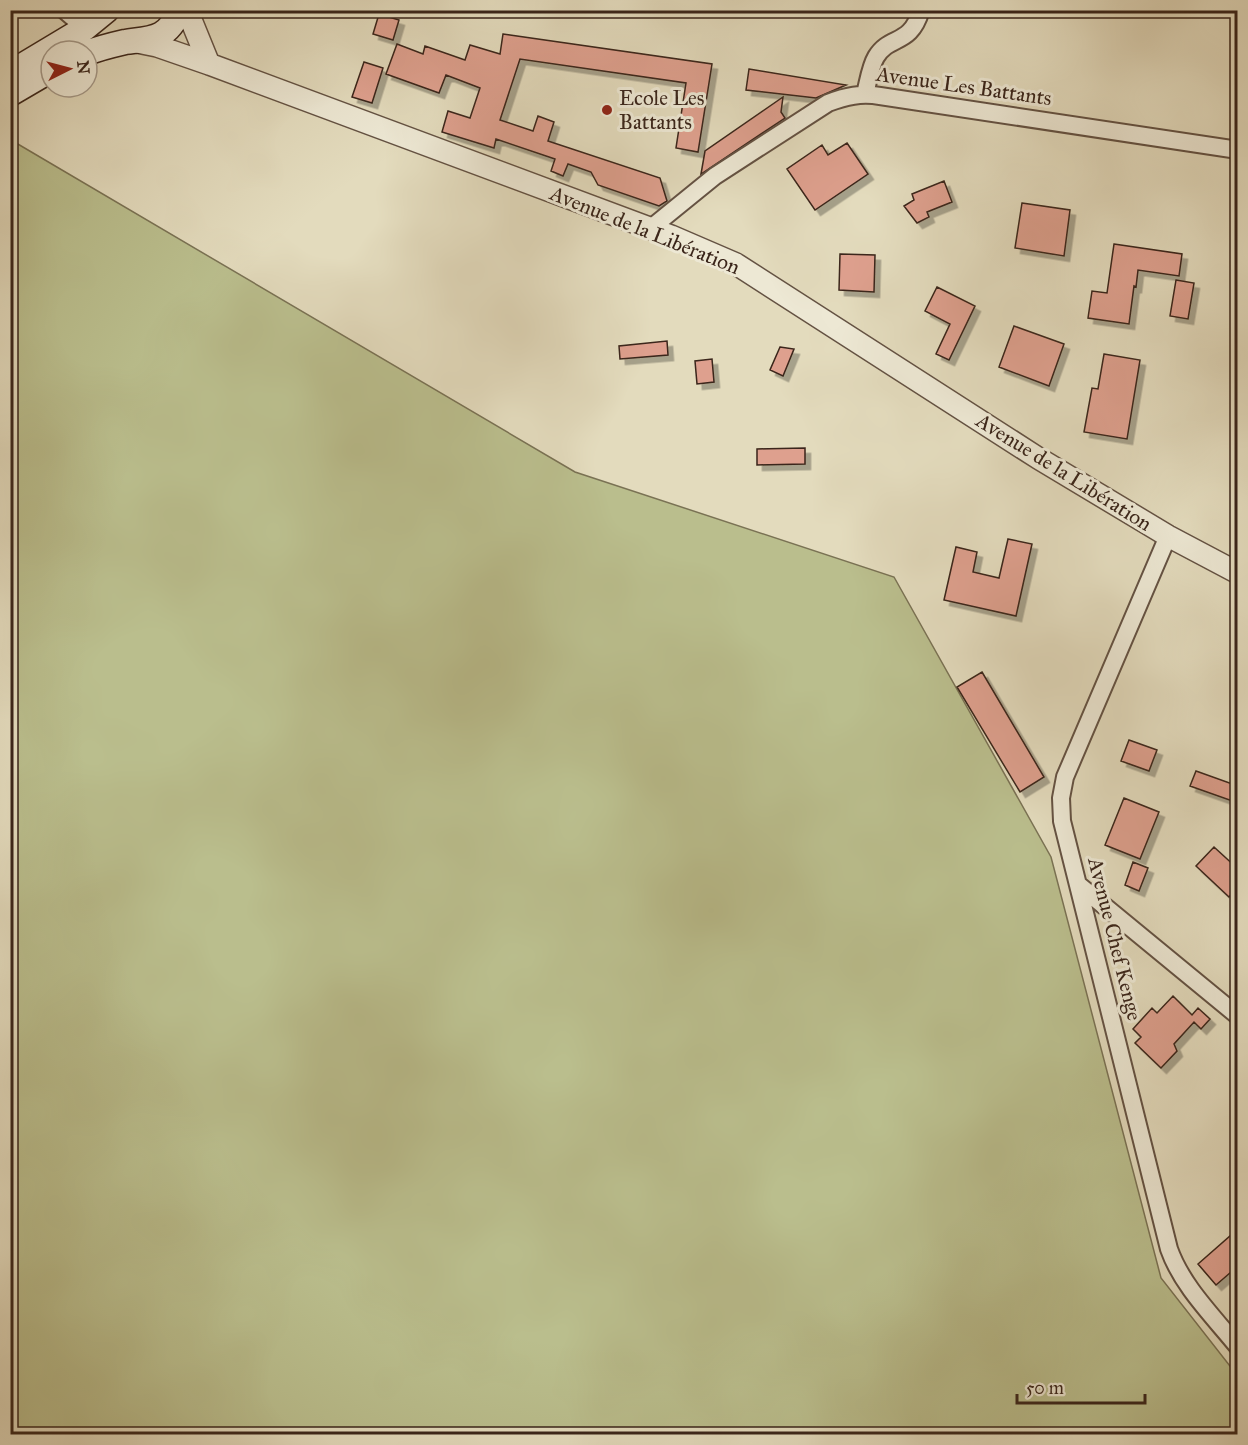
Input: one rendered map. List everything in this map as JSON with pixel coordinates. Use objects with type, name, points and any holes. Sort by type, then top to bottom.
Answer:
[{"type":"main road","points":[[10,73],[85,28],[109,10]]},
{"type":"main road","points":[[109,10],[114,32],[122,39],[132,42]]},
{"type":"main road","points":[[99,50],[154,38],[171,26],[180,10]]},
{"type":"main road","points":[[10,94],[39,77]]},
{"type":"street","points":[[64,10],[85,28]]},
{"type":"street","points":[[187,10],[209,64]]},
{"type":"street","points":[[865,94],[875,58],[885,47],[913,31],[921,10]]},
{"type":"street","name":"Avenue de la Libération","points":[[132,42],[157,46],[209,64],[705,249],[736,264],[1038,458],[1168,536],[1238,573]]},
{"type":"street","name":"Avenue Les Battants","points":[[651,228],[715,176],[828,103],[846,96],[865,94],[1238,150]]},
{"type":"street","name":"Avenue Chef Kenge","points":[[1168,536],[1065,777],[1061,798],[1062,821],[1171,1255],[1184,1280],[1238,1347]]},
{"type":"street","points":[[1080,886],[1238,1016]]},
{"type":"green space","points":[[11,140],[575,472],[894,577],[1051,857],[1161,1278],[1237,1375],[1237,1434],[11,1434]]},
{"type":"building","points":[[379,14],[399,20],[393,40],[373,34]]},
{"type":"building","points":[[503,34],[712,64],[698,152],[676,148],[686,83],[520,59],[500,120],[533,131],[538,116],[554,122],[548,141],[660,178],[667,201],[659,206],[598,185],[591,172],[568,164],[563,176],[551,171],[555,159],[496,139],[494,148],[442,132],[448,111],[470,118],[480,88],[446,75],[439,93],[386,74],[397,44],[423,54],[425,46],[465,60],[470,45],[500,54]]},
{"type":"building","points":[[364,62],[383,68],[372,103],[352,97]]},
{"type":"building","points":[[749,69],[846,85],[816,98],[746,90]]},
{"type":"building","points":[[783,97],[781,112],[785,118],[701,174],[705,151]]},
{"type":"building","points":[[847,143],[868,174],[815,210],[787,169],[822,145],[828,155]]},
{"type":"building","points":[[944,181],[952,202],[927,212],[929,217],[917,223],[904,206],[914,200],[912,194]]},
{"type":"building","points":[[1022,203],[1070,210],[1064,256],[1015,248]]},
{"type":"building","points":[[1114,244],[1182,254],[1179,276],[1138,270],[1129,324],[1088,318],[1092,291],[1107,293]]},
{"type":"building","points":[[840,254],[875,255],[874,292],[839,290]]},
{"type":"building","points":[[1176,280],[1194,283],[1188,319],[1170,316]]},
{"type":"building","points":[[937,287],[975,306],[949,360],[936,354],[950,324],[925,311]]},
{"type":"building","points":[[1014,326],[1064,344],[1049,386],[999,367]]},
{"type":"building","points":[[667,341],[668,355],[620,359],[619,346]]},
{"type":"building","points":[[780,347],[794,349],[783,376],[770,370]]},
{"type":"building","points":[[1104,354],[1140,360],[1127,439],[1084,432],[1092,388],[1098,389]]},
{"type":"building","points":[[712,359],[714,382],[697,384],[695,361]]},
{"type":"building","points":[[805,448],[805,464],[757,465],[757,449]]},
{"type":"building","points":[[1008,539],[1032,544],[1016,616],[944,600],[956,547],[977,552],[973,572],[999,578]]},
{"type":"building","points":[[982,672],[1044,777],[1020,792],[957,687]]},
{"type":"building","points":[[1129,740],[1157,750],[1149,771],[1121,761]]},
{"type":"building","points":[[1196,771],[1238,786],[1238,803],[1190,786]]},
{"type":"building","points":[[1124,798],[1159,812],[1140,859],[1105,845]]},
{"type":"building","points":[[1214,847],[1238,869],[1238,887],[1229,897],[1196,866]]},
{"type":"building","points":[[1133,862],[1148,868],[1139,891],[1125,885]]},
{"type":"building","points":[[1173,996],[1192,1015],[1198,1008],[1210,1019],[1201,1029],[1194,1022],[1174,1044],[1177,1051],[1161,1068],[1135,1043],[1141,1037],[1133,1029],[1152,1008],[1157,1013]]},
{"type":"building","points":[[1238,1229],[1238,1266],[1216,1285],[1198,1264]]},
{"type":"place","name":"Ecole Les Battants","points":[[607,110]]}]
